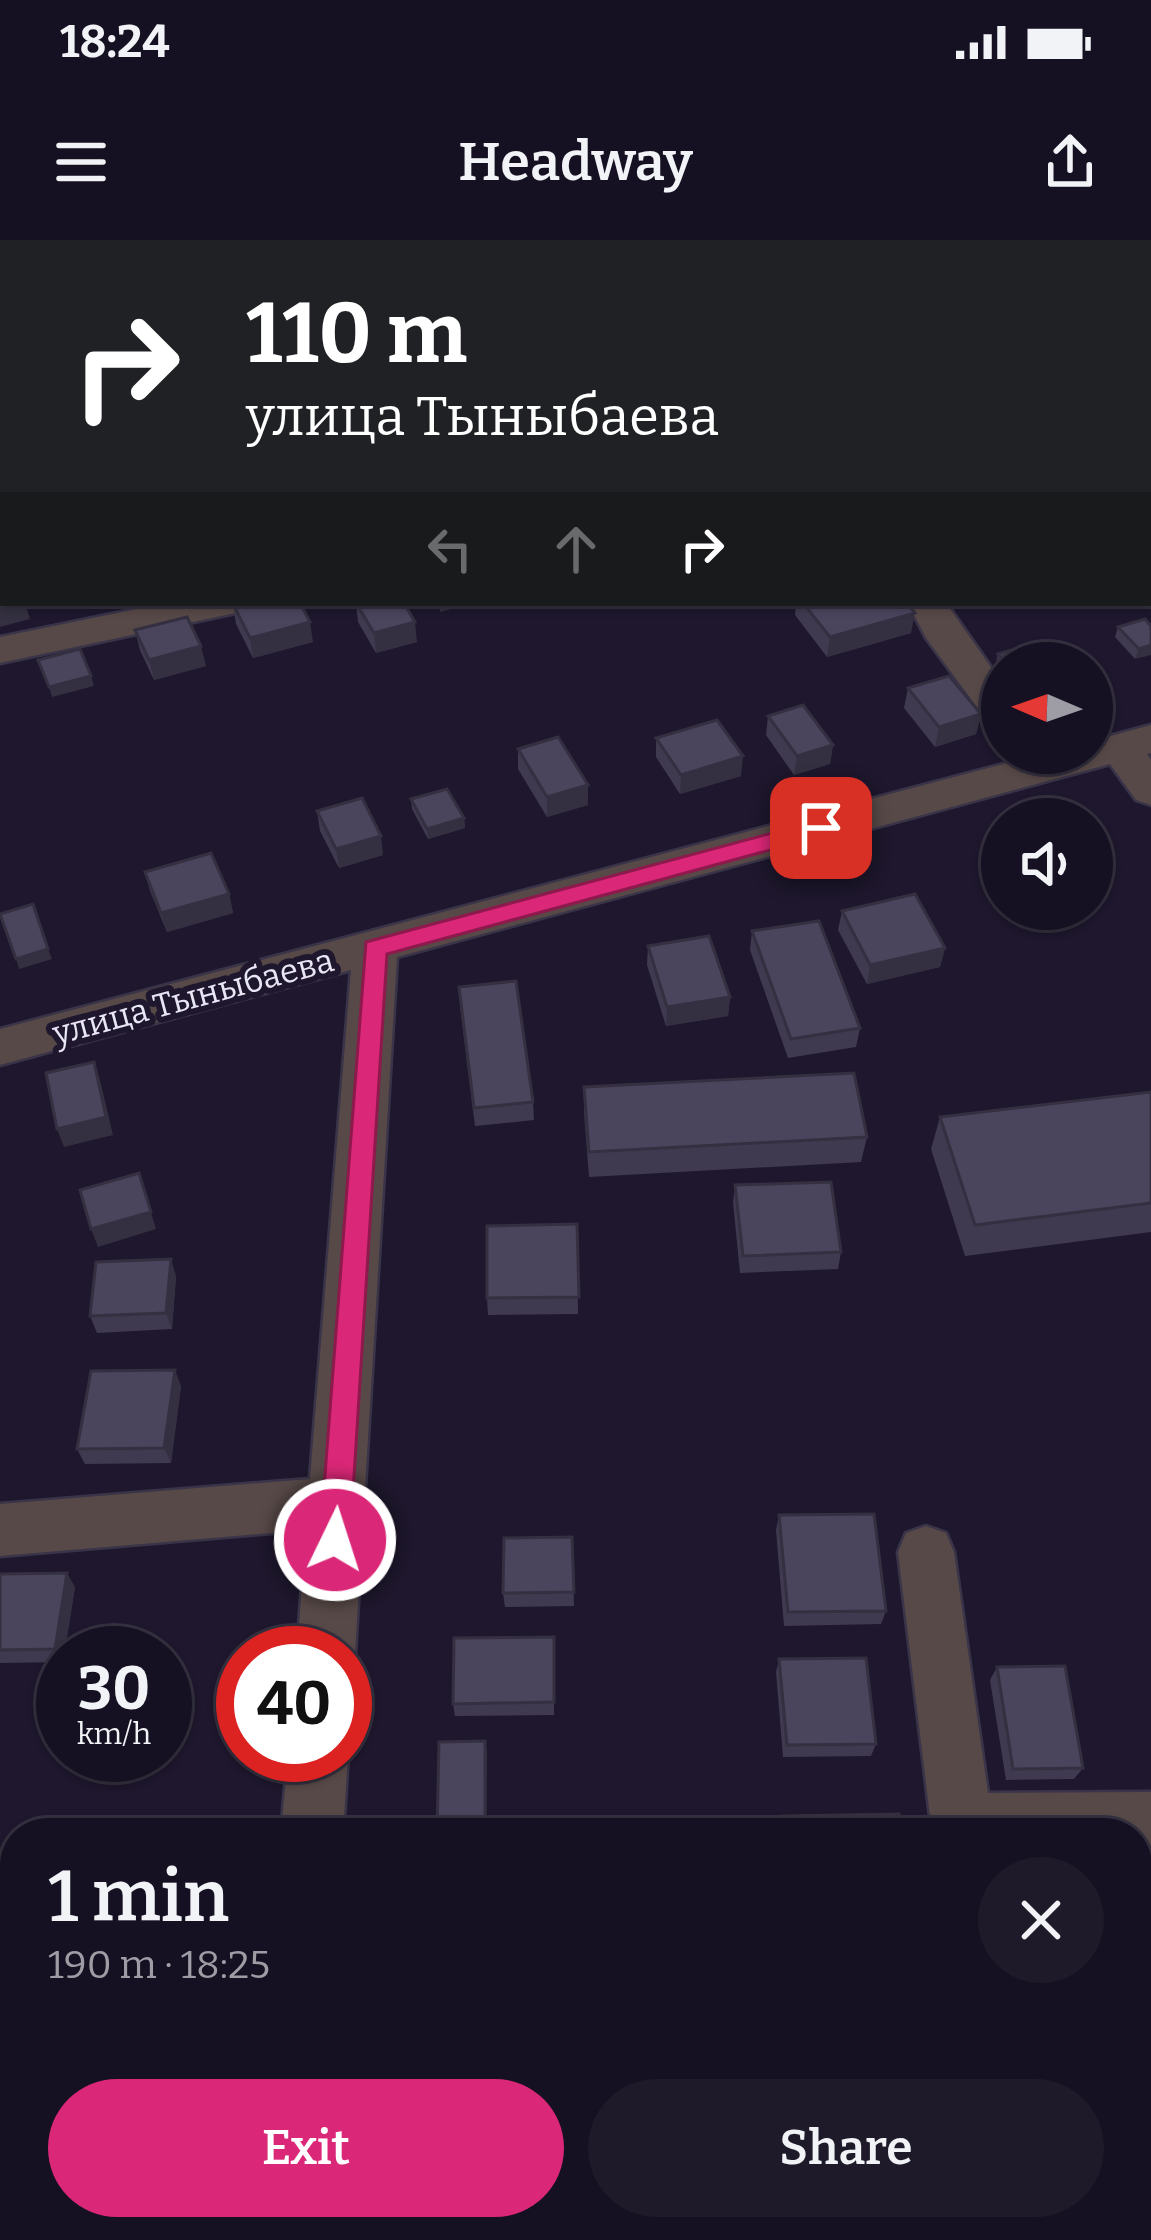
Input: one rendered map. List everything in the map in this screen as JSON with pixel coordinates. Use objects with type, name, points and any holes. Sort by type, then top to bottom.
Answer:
[{"type":"street","points":[[0,650],[212,606]]},
{"type":"street","points":[[928,606],[981,684]]},
{"type":"street","points":[[1136,743],[1151,790]]},
{"type":"street","name":"улица Тыныбаева","points":[[0,1047],[375,948],[992,774]]},
{"type":"street","points":[[328,1626],[375,948]]},
{"type":"street","points":[[0,1530],[338,1502]]},
{"type":"street","points":[[926,1552],[961,1818]]},
{"type":"street","points":[[313,1818],[316,1782]]},
{"type":"building","points":[[234,606],[302,606],[310,622],[250,638]]},
{"type":"building","points":[[358,606],[406,606],[415,622],[374,633]]},
{"type":"building","points":[[805,606],[909,606],[915,613],[830,637]]},
{"type":"building","points":[[187,617],[201,646],[149,660],[135,630]]},
{"type":"building","points":[[1145,619],[1151,626],[1151,645],[1139,649],[1118,627]]},
{"type":"building","points":[[80,649],[91,676],[49,687],[38,660]]},
{"type":"building","points":[[949,676],[981,714],[939,727],[908,688]]},
{"type":"building","points":[[803,705],[833,745],[797,756],[768,716]]},
{"type":"building","points":[[717,720],[743,756],[681,775],[656,738]]},
{"type":"building","points":[[558,737],[588,785],[547,797],[518,749]]},
{"type":"building","points":[[447,789],[464,818],[427,829],[411,799]]},
{"type":"building","points":[[362,798],[381,836],[336,849],[317,811]]},
{"type":"building","points":[[211,853],[229,894],[161,913],[145,872]]},
{"type":"building","points":[[915,894],[945,948],[870,965],[842,911]]},
{"type":"building","points":[[33,904],[48,949],[16,959],[0,914]]},
{"type":"building","points":[[819,921],[860,1028],[791,1039],[752,931]]},
{"type":"building","points":[[709,936],[730,997],[667,1007],[648,946]]},
{"type":"building","points":[[516,981],[533,1102],[474,1108],[459,987]]},
{"type":"building","points":[[94,1062],[106,1117],[57,1129],[46,1073]]},
{"type":"building","points":[[854,1073],[867,1137],[589,1152],[584,1087]]},
{"type":"building","points":[[1151,1092],[1151,1203],[975,1225],[940,1117]]},
{"type":"building","points":[[139,1173],[151,1212],[91,1229],[80,1190]]},
{"type":"building","points":[[831,1182],[841,1252],[743,1256],[735,1185]]},
{"type":"building","points":[[577,1224],[579,1297],[487,1298],[487,1226]]},
{"type":"building","points":[[171,1259],[166,1313],[90,1316],[96,1262]]},
{"type":"building","points":[[175,1370],[164,1448],[77,1449],[91,1371]]},
{"type":"building","points":[[874,1514],[886,1611],[788,1612],[779,1515]]},
{"type":"building","points":[[572,1537],[574,1592],[503,1593],[504,1538]]},
{"type":"building","points":[[67,1573],[59,1626],[36,1626],[36,1649],[0,1650],[0,1574]]},
{"type":"building","points":[[554,1637],[554,1702],[453,1704],[454,1638]]},
{"type":"building","points":[[866,1658],[876,1744],[787,1745],[779,1659]]},
{"type":"building","points":[[1065,1666],[1083,1768],[1013,1769],[997,1667]]},
{"type":"building","points":[[485,1741],[485,1818],[437,1818],[439,1742]]},
{"type":"building","points":[[899,1814],[899,1818],[783,1818]]},
{"type":"route","points":[[335,1540],[375,948],[821,828]]}]
